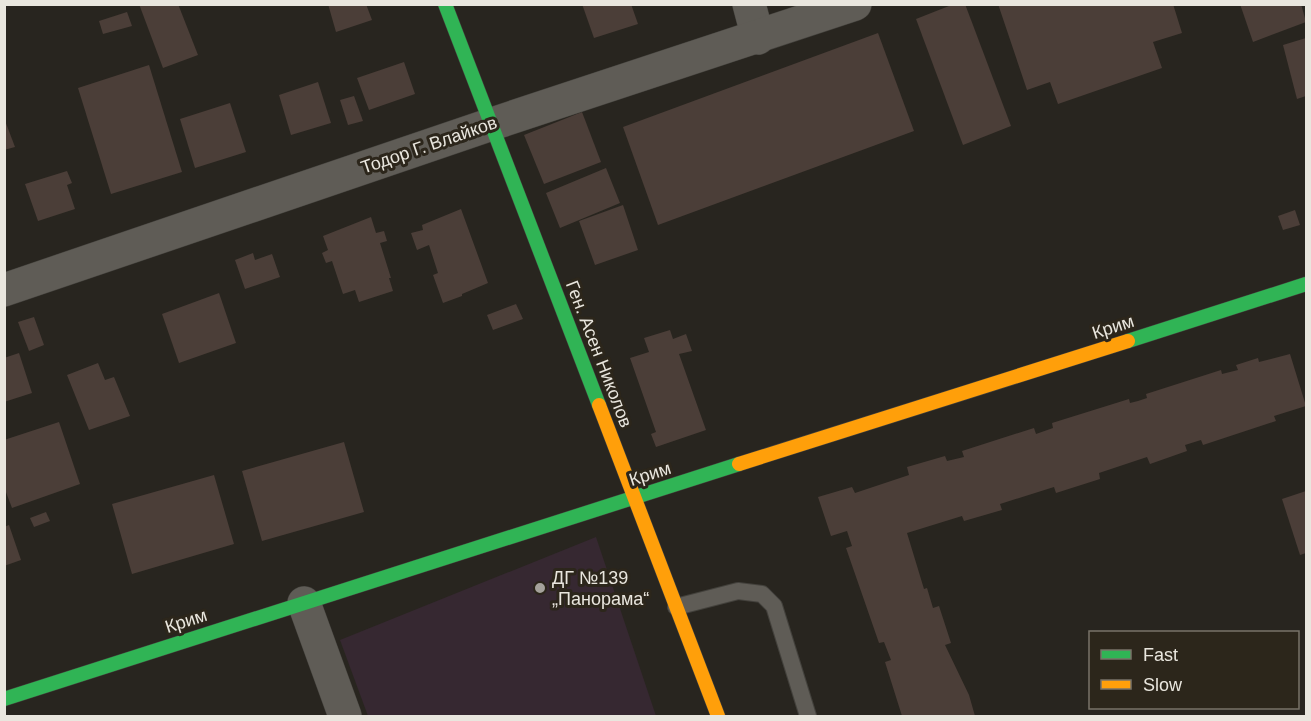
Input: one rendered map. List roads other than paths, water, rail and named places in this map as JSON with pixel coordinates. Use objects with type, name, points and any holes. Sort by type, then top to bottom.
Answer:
[{"type":"street","name":"Ген. Асен Николов","points":[[445,4],[718,717]]},
{"type":"street","points":[[749,4],[758,38]]},
{"type":"street","name":"Тодор Г. Влайков","points":[[4,290],[492,124],[758,38],[855,4]]},
{"type":"street","name":"Крим","points":[[4,699],[1306,285]]},
{"type":"street","points":[[304,603],[345,717]]},
{"type":"lane","points":[[676,607],[738,591],[762,594],[774,606],[808,717]]},
{"type":"place","name":"ДГ №139 „Панорама“","points":[[540,588]]}]
